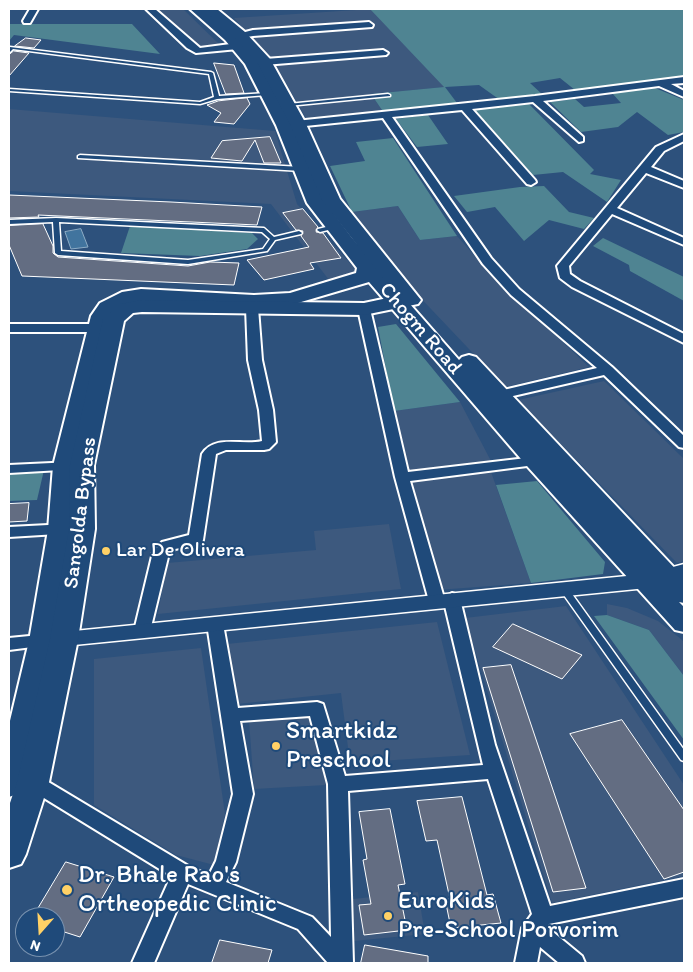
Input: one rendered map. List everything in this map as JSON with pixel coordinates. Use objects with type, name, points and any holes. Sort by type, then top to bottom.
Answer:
[{"type":"highway","name":"Chogm Road","points":[[210,9],[236,39]]},
{"type":"highway","name":"Chogm Road","points":[[258,62],[288,105],[291,124],[331,200],[404,301]]},
{"type":"highway","name":"Sangolda Bypass","points":[[9,854],[16,778],[53,640],[71,529],[74,466],[104,328],[127,308],[142,306],[364,309],[404,301]]},
{"type":"main road","name":"Chogm Road","points":[[197,9],[236,39],[258,62],[267,94],[291,124],[302,168],[327,228],[500,395],[684,594]]},
{"type":"main road","name":"Sangolda Bypass","points":[[104,328],[107,307],[122,298],[141,294],[254,301],[291,300],[364,277],[367,268]]},
{"type":"main road","name":"Chogm Road","points":[[404,301],[535,461],[666,576],[684,623]]},
{"type":"street","points":[[27,21],[34,9]]},
{"type":"street","points":[[150,9],[196,50],[205,52],[236,39],[369,25]]},
{"type":"street","points":[[258,62],[383,53]]},
{"type":"street","points":[[291,124],[465,107],[684,80]]},
{"type":"street","points":[[659,83],[684,94]]},
{"type":"street","points":[[535,99],[579,139]]},
{"type":"street","points":[[465,107],[531,182]]},
{"type":"street","points":[[386,115],[487,260],[515,292],[607,370],[682,439]]},
{"type":"street","points":[[684,137],[660,149],[646,169],[563,266],[564,275],[576,284],[684,339]]},
{"type":"street","points":[[646,169],[684,185]]},
{"type":"street","points":[[611,210],[684,242]]},
{"type":"street","points":[[142,631],[161,552],[169,544],[189,542],[195,540],[197,535],[209,454],[212,450],[225,446],[264,446],[269,442],[266,410],[255,360],[252,308]]},
{"type":"street","points":[[364,309],[402,477],[444,600],[538,922],[574,963]]},
{"type":"street","points":[[9,328],[104,328]]},
{"type":"street","points":[[500,395],[607,370]]},
{"type":"street","points":[[402,477],[535,461]]},
{"type":"street","points":[[9,469],[74,466]]},
{"type":"street","points":[[9,532],[71,529]]},
{"type":"street","points":[[9,644],[564,589],[666,576]]},
{"type":"street","points":[[213,886],[226,862],[243,794],[215,624]]},
{"type":"street","points":[[230,715],[317,709],[338,784],[341,963]]},
{"type":"street","points":[[338,784],[495,771]]},
{"type":"street","points":[[16,778],[183,873],[305,923],[341,963]]},
{"type":"street","points":[[143,963],[183,873]]},
{"type":"street","points":[[538,922],[684,888]]},
{"type":"street","points":[[526,963],[538,922]]},
{"type":"lane","points":[[9,52],[12,48],[211,74],[217,98]]},
{"type":"lane","points":[[9,90],[200,103],[217,98],[267,94]]},
{"type":"lane","points":[[288,105],[388,95]]},
{"type":"lane","points":[[80,158],[302,168]]},
{"type":"lane","points":[[9,222],[56,220],[264,230],[273,239]]},
{"type":"lane","points":[[56,220],[58,253],[188,262],[265,250],[273,239],[299,233]]},
{"type":"lane","points":[[564,589],[684,757]]},
{"type":"shaded area","points":[[156,9],[183,9],[220,45],[198,48]]},
{"type":"shaded area","points":[[371,9],[445,87],[371,94],[384,113],[307,120],[275,64],[234,18]]},
{"type":"shaded area","points":[[9,109],[275,131],[297,204],[357,271],[329,280],[271,204],[9,191]]},
{"type":"shaded area","points":[[398,206],[420,240],[457,236],[490,273],[589,367],[505,387],[413,290],[352,212]]},
{"type":"shaded area","points":[[81,229],[88,247],[71,249],[65,232]]},
{"type":"shaded area","points":[[604,381],[684,459],[684,561],[677,563],[518,400]]},
{"type":"shaded area","points":[[460,402],[491,461],[408,472],[394,411]]},
{"type":"shaded area","points":[[491,472],[531,583],[437,590],[411,480]]},
{"type":"shaded area","points":[[389,524],[401,589],[158,614],[167,563],[316,550],[314,531]]},
{"type":"shaded area","points":[[607,604],[627,608],[658,621],[681,639],[684,642],[684,676],[649,630],[607,615]]},
{"type":"shaded area","points":[[566,606],[684,785],[684,876],[552,903],[465,618]]},
{"type":"shaded area","points":[[437,622],[470,755],[350,763],[341,693],[237,704],[227,644]]},
{"type":"shaded area","points":[[201,648],[225,814],[214,865],[176,855],[94,805],[94,659]]},
{"type":"shaded area","points":[[311,714],[326,785],[254,789],[249,720]]},
{"type":"shaded area","name":"EuroKids Pre-School Porvorim","points":[[418,892],[425,934],[354,941],[353,899]]},
{"type":"green space","points":[[370,9],[684,9],[684,76],[575,90],[560,78],[530,83],[543,95],[500,100],[479,85],[445,87],[457,103],[384,113],[371,94],[444,87]]},
{"type":"green space","points":[[9,24],[132,24],[160,54],[14,35],[9,41]]},
{"type":"green space","points":[[655,88],[684,100],[684,132],[668,135],[637,112],[618,127],[581,132],[550,102],[575,99],[584,107],[621,103],[612,93]]},
{"type":"green space","points":[[529,104],[594,170],[590,174],[621,180],[607,202],[563,172],[533,175],[475,110]]},
{"type":"green space","points":[[428,115],[448,144],[417,147],[396,119]]},
{"type":"green space","points":[[393,138],[457,236],[420,240],[398,206],[352,212],[330,166],[365,161],[356,142]]},
{"type":"green space","points":[[544,186],[569,212],[594,218],[584,229],[549,220],[524,241],[495,207],[467,212],[454,196],[520,187]]},
{"type":"green space","points":[[130,226],[252,233],[258,239],[247,249],[200,256],[121,253]]},
{"type":"green space","points":[[603,238],[684,277],[684,301],[630,271],[629,265],[593,246]]},
{"type":"green space","points":[[396,324],[460,402],[394,411],[378,327]]},
{"type":"green space","points":[[44,470],[37,500],[9,501],[9,472]]},
{"type":"green space","points":[[537,481],[605,562],[603,574],[531,583],[496,485]]},
{"type":"green space","points":[[607,615],[649,630],[684,676],[684,740],[594,616]]},
{"type":"building","points":[[26,38],[41,40],[34,48],[15,46]]},
{"type":"building","points":[[14,51],[29,53],[9,76],[9,55]]},
{"type":"building","points":[[214,63],[234,65],[244,93],[226,94]]},
{"type":"building","points":[[247,98],[250,104],[234,124],[214,122],[221,113],[207,105],[218,101]]},
{"type":"building","points":[[270,137],[281,163],[264,163],[255,140],[242,161],[211,158],[222,141]]},
{"type":"building","points":[[9,195],[262,207],[257,225],[38,215],[39,217],[9,218]]},
{"type":"building","points":[[303,209],[318,227],[316,232],[323,233],[341,258],[310,263],[314,269],[264,280],[247,260],[309,247],[301,236],[303,231],[296,230],[283,213]]},
{"type":"building","points":[[43,224],[53,246],[53,253],[58,257],[188,266],[210,262],[239,263],[234,285],[22,276],[9,245],[9,226]]},
{"type":"building","points":[[29,503],[27,521],[9,522],[9,504]]},
{"type":"building","points":[[513,624],[582,655],[562,679],[493,647]]},
{"type":"building","points":[[511,665],[586,888],[553,892],[483,668]]},
{"type":"building","points":[[622,720],[684,810],[684,872],[664,879],[570,734]]},
{"type":"building","points":[[462,797],[487,895],[493,894],[501,923],[451,928],[445,899],[450,899],[437,840],[426,841],[417,801]]},
{"type":"building","points":[[390,809],[405,884],[398,885],[407,930],[364,935],[359,905],[371,904],[363,860],[367,859],[359,812]]},
{"type":"building","points":[[66,862],[114,877],[80,937],[65,932],[65,907],[39,907]]},
{"type":"building","points":[[220,940],[272,950],[268,963],[212,963]]},
{"type":"building","points":[[365,945],[428,956],[428,963],[361,963]]},
{"type":"place","name":"Lar De Olivera","points":[[106,551]]},
{"type":"place","name":"Smartkidz Preschool","points":[[276,746]]},
{"type":"place","name":"Dr. Bhale Rao's Ortheopedic Clinic","points":[[67,890]]},
{"type":"place","name":"EuroKids Pre-School Porvorim","points":[[388,916]]}]
